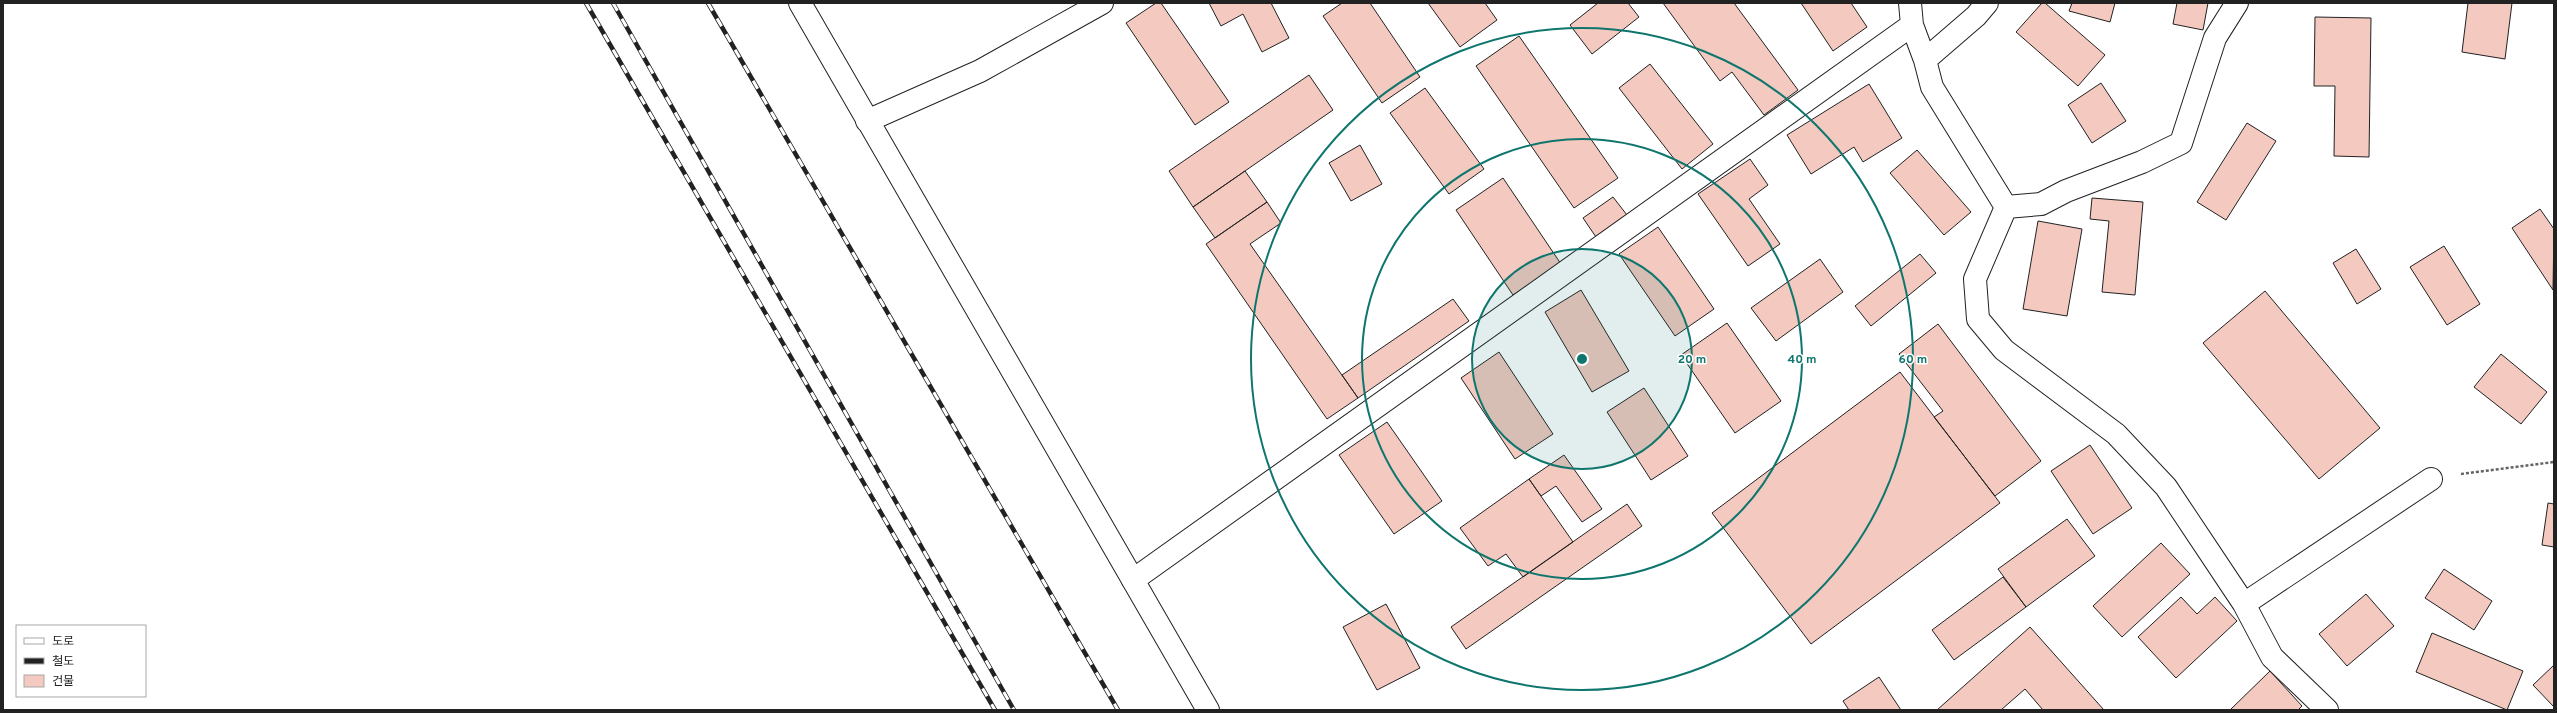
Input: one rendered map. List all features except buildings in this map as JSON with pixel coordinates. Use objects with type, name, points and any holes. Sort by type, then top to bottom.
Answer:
[{"type":"street","points":[[800,3],[1208,710]]},
{"type":"street","points":[[867,121],[980,71],[1102,3]]},
{"type":"street","points":[[1910,3],[1912,25],[1925,60],[1932,87],[2006,207]]},
{"type":"street","points":[[1925,60],[1976,16],[1987,3]]},
{"type":"street","points":[[2006,207],[2041,204],[2066,191],[2142,162],[2181,143],[2215,38],[2237,3]]},
{"type":"street","points":[[1133,580],[1912,25]]},
{"type":"street","points":[[2006,207],[1975,279],[1978,319],[2004,350],[2116,434],[2166,487],[2244,604],[2272,657],[2326,710]]},
{"type":"street","points":[[2244,604],[2430,479]]},
{"type":"path","points":[[2430,479],[2554,462]]},
{"type":"railway","points":[[586,3],[995,710]]},
{"type":"railway","points":[[613,3],[1014,710]]},
{"type":"railway","points":[[708,3],[1118,710]]}]
